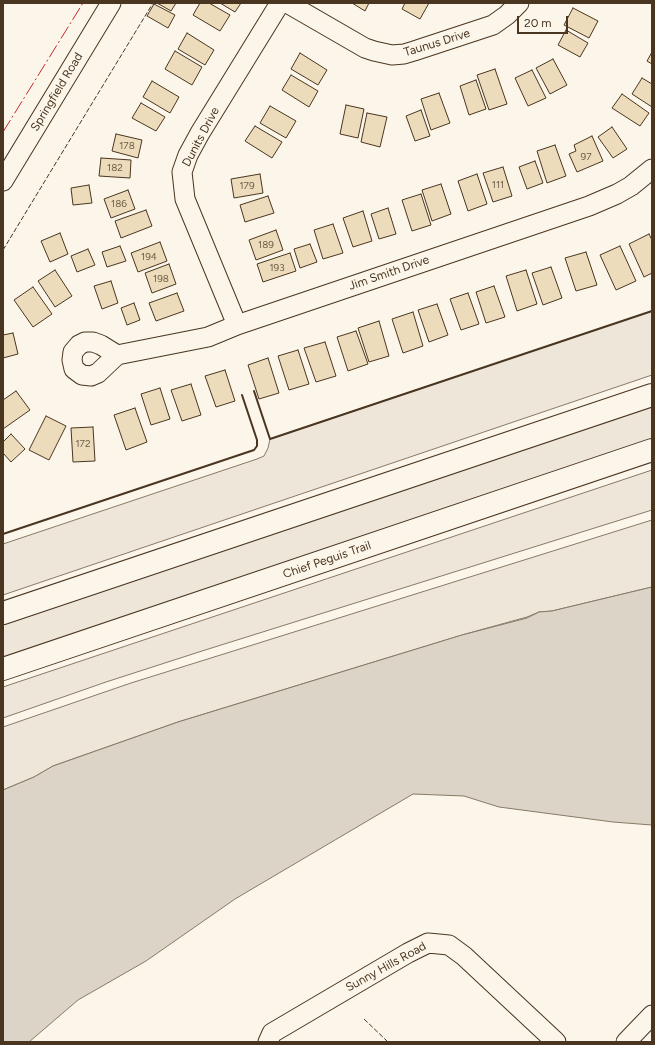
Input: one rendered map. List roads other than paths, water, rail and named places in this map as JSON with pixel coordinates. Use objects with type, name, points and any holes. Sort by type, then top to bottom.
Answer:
[{"type":"main road","points":[[3,613],[652,395]]},
{"type":"main road","name":"Chief Peguis Trail","points":[[3,669],[652,450]]},
{"type":"street","name":"Springfield Road","points":[[3,181],[111,3]]},
{"type":"street","name":"Dunits Drive","points":[[237,325],[185,199],[182,172],[188,155],[200,133],[280,3]]},
{"type":"street","name":"Taunus Drive","points":[[288,3],[365,48],[392,55],[404,54],[493,25],[507,15],[519,3]]},
{"type":"street","name":"Jim Smith Drive","points":[[117,355],[208,337],[237,325],[589,206],[617,194],[631,186],[652,169]]},
{"type":"street","name":"Sunny Hills Road","points":[[268,1042],[272,1033],[408,953],[428,943],[449,945],[464,956],[556,1042]]},
{"type":"street","points":[[626,1042],[652,1015]]}]
